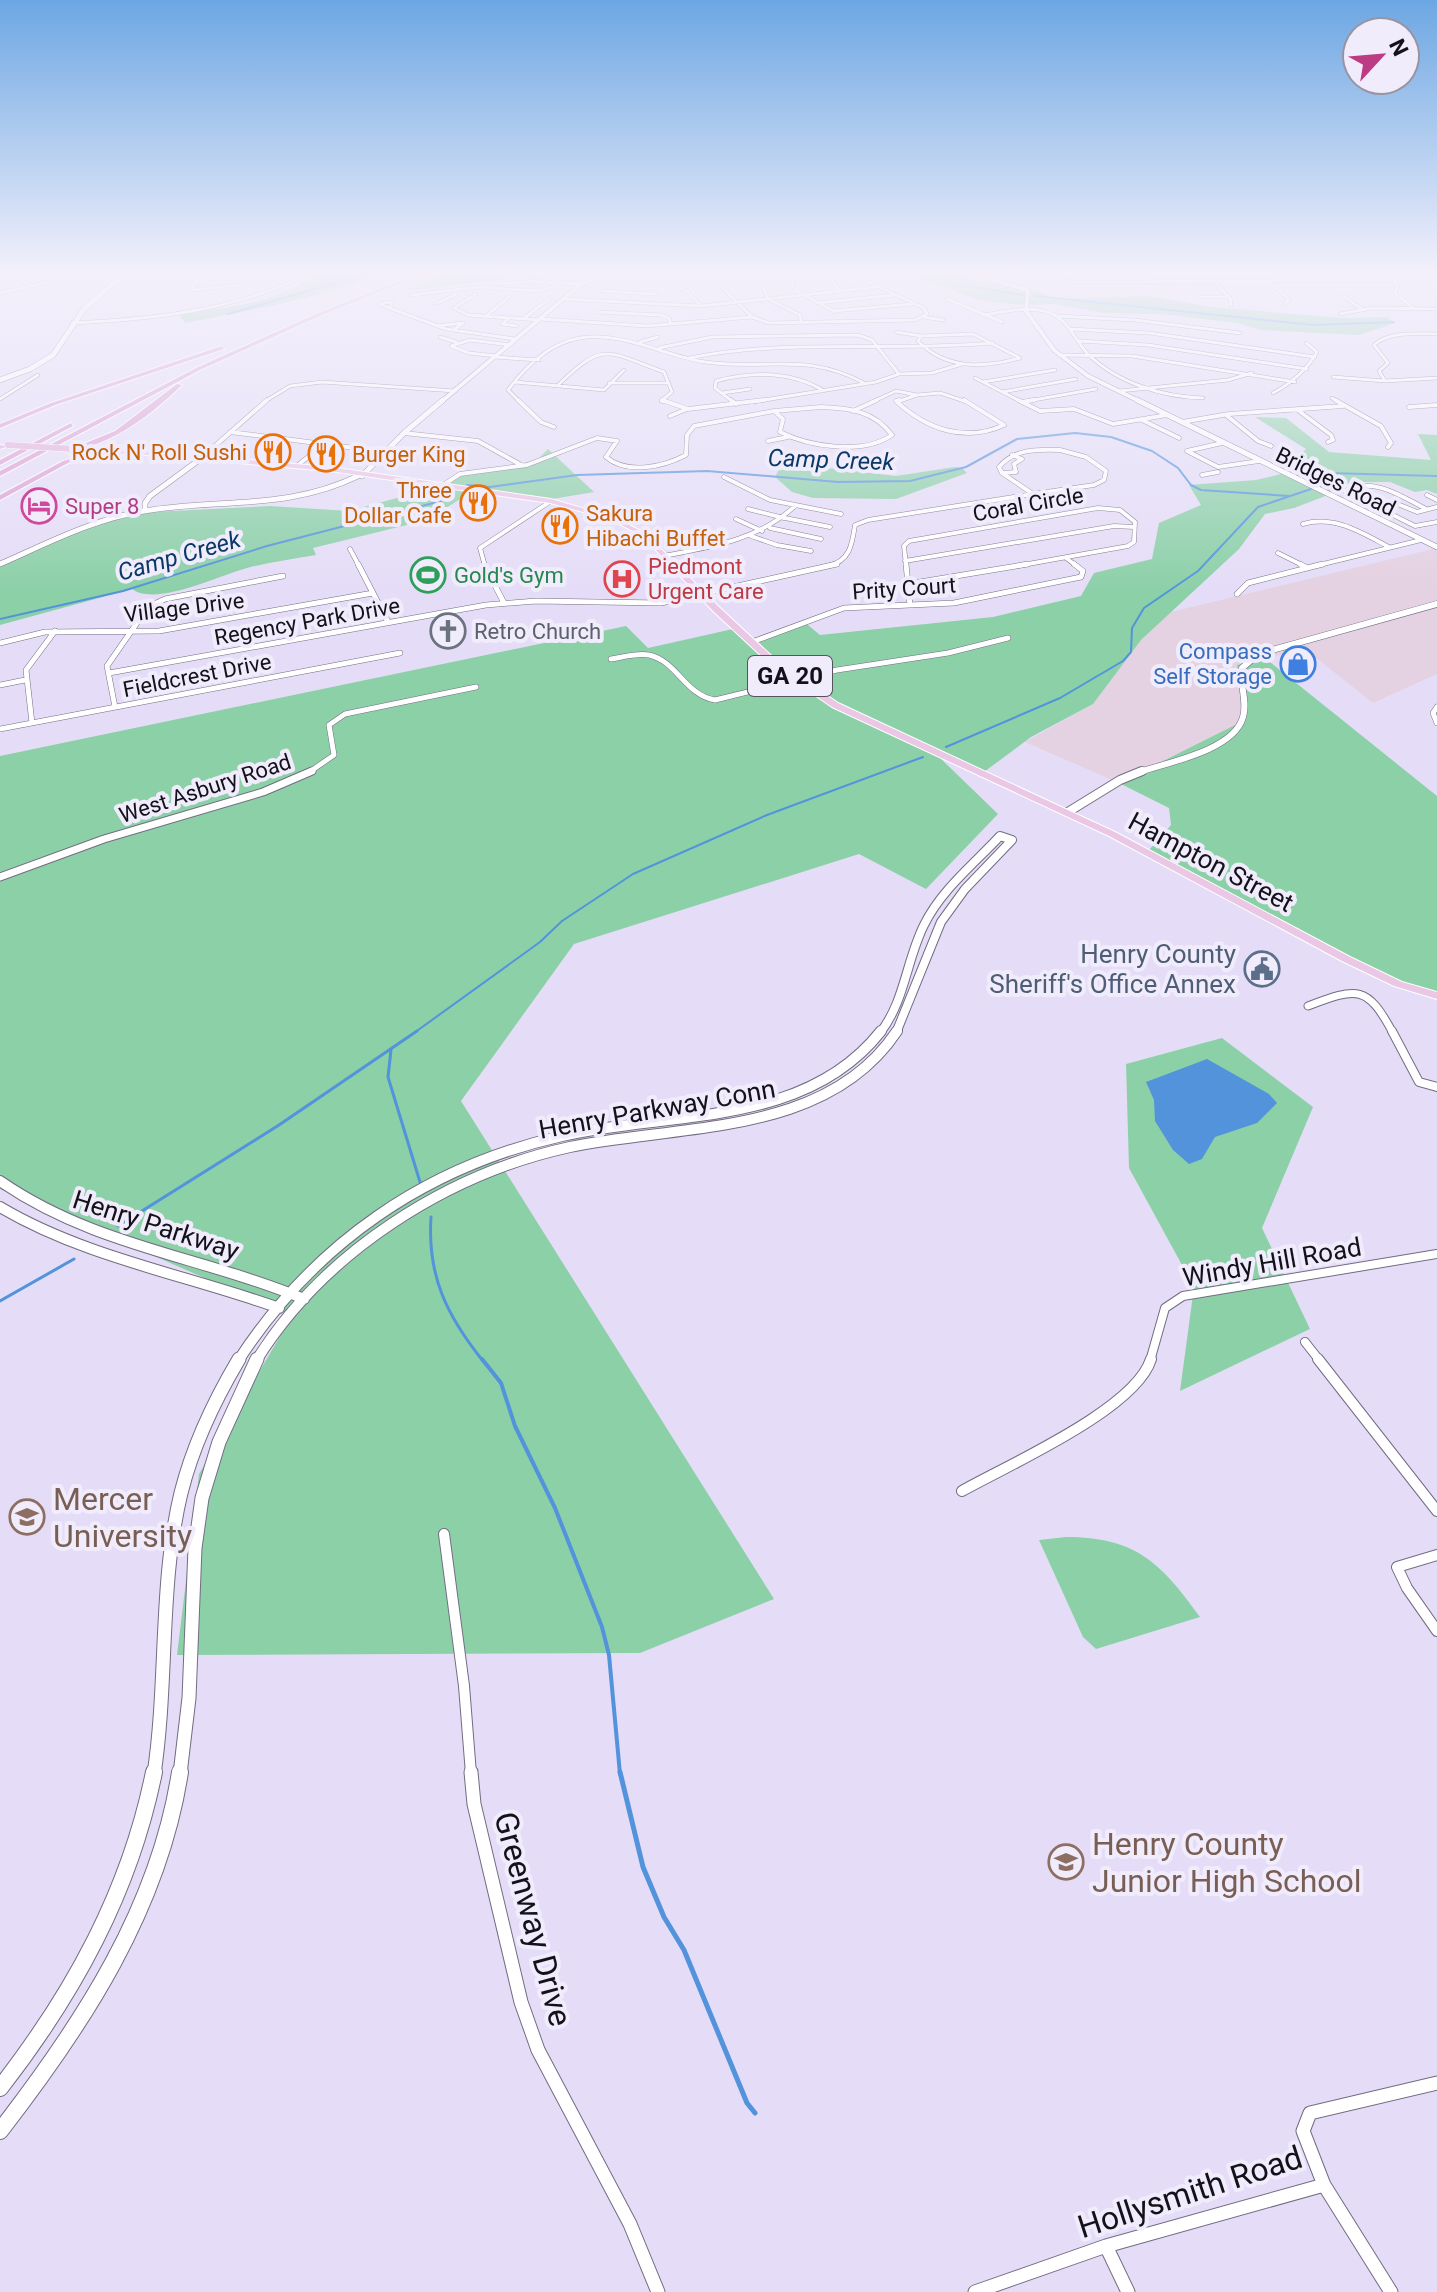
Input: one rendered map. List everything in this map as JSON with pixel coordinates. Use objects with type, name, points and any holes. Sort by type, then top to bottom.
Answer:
[{"type":"highway","points":[[0,426],[53,404],[141,377]]},
{"type":"highway","points":[[135,391],[163,377]]},
{"type":"highway","points":[[0,468],[176,377]]},
{"type":"highway","points":[[0,468],[182,377]]},
{"type":"highway","points":[[0,498],[35,481],[70,454],[102,442],[138,420],[190,377]]},
{"type":"highway","points":[[0,468],[85,418]]},
{"type":"highway","points":[[102,442],[102,447],[110,450]]},
{"type":"highway","name":"GA 20","points":[[3,446],[70,454]]},
{"type":"highway","points":[[70,454],[97,454]]},
{"type":"main road","points":[[183,457],[212,449]]},
{"type":"main road","name":"GA 20","points":[[70,454],[110,450],[446,484],[551,501],[620,521],[642,535],[702,595],[797,681]]},
{"type":"main road","name":"GA 20","points":[[87,451],[183,457]]},
{"type":"main road","points":[[183,457],[199,461]]},
{"type":"main road","name":"GA 20","points":[[199,461],[298,465],[395,478]]},
{"type":"main road","points":[[351,471],[373,465]]},
{"type":"main road","name":"Hampton Street","points":[[797,681],[854,715],[1068,812],[1346,959],[1398,984],[1437,996]]},
{"type":"street","points":[[0,399],[35,377]]},
{"type":"street","points":[[0,564],[83,528],[145,511],[297,499],[362,475],[404,433],[471,377]]},
{"type":"street","points":[[520,377],[509,392],[545,425],[554,427]]},
{"type":"street","points":[[557,386],[566,377]]},
{"type":"street","points":[[515,382],[604,390],[616,377]]},
{"type":"street","points":[[667,377],[672,392],[661,401],[688,409]]},
{"type":"street","points":[[736,404],[715,388],[716,381],[734,377],[801,377],[824,391]]},
{"type":"street","points":[[855,377],[866,384]]},
{"type":"street","points":[[670,416],[688,409],[824,391],[894,377]]},
{"type":"street","points":[[982,382],[1010,377]]},
{"type":"street","points":[[1047,377],[1078,392]]},
{"type":"street","name":"Bridges Road","points":[[1090,377],[1437,547]]},
{"type":"street","points":[[1128,377],[1167,396],[1203,398]]},
{"type":"street","points":[[1119,391],[1244,377]]},
{"type":"street","points":[[1271,377],[1295,382]]},
{"type":"street","points":[[1273,393],[1300,377]]},
{"type":"street","points":[[1333,377],[1385,381],[1437,378]]},
{"type":"street","points":[[1383,377],[1385,381]]},
{"type":"street","points":[[975,378],[1041,412],[1077,409],[1109,423],[1167,415]]},
{"type":"street","points":[[1001,392],[1076,379]]},
{"type":"street","points":[[609,383],[669,383]]},
{"type":"street","points":[[145,511],[145,503],[150,496],[199,461],[283,389],[299,384],[455,391]]},
{"type":"street","points":[[722,393],[750,389]]},
{"type":"street","points":[[1021,402],[1096,389]]},
{"type":"street","points":[[852,411],[895,391],[909,391],[917,395],[940,393],[959,397],[1004,425],[968,434],[944,432],[896,401],[917,395]]},
{"type":"street","points":[[1332,398],[1381,426],[1391,443],[1388,447]]},
{"type":"street","points":[[1409,407],[1437,405]]},
{"type":"street","points":[[446,484],[475,472],[523,466],[557,456],[593,440],[613,443],[606,457],[612,463],[637,466],[674,461],[686,455],[687,435],[694,426],[817,406],[852,411],[878,421],[892,437],[882,443],[858,446],[788,437],[768,441]]},
{"type":"street","points":[[1182,422],[1225,414],[1343,406]]},
{"type":"street","points":[[1298,410],[1331,435],[1333,440],[1328,442]]},
{"type":"street","points":[[774,411],[782,418],[779,429],[788,437]]},
{"type":"street","points":[[1225,414],[1258,441],[1271,446]]},
{"type":"street","points":[[1141,419],[1179,438]]},
{"type":"street","points":[[230,432],[386,452]]},
{"type":"street","points":[[404,433],[478,441],[523,466]]},
{"type":"street","points":[[1218,469],[1187,450],[1222,443]]},
{"type":"street","points":[[298,465],[324,445]]},
{"type":"street","points":[[1037,450],[1073,453],[1088,458],[1106,471],[1104,480],[1094,485],[1034,495],[1002,473],[1001,462],[1011,455],[1037,450]]},
{"type":"street","points":[[1002,473],[1016,472],[1014,464],[1022,459],[1011,455]]},
{"type":"street","points":[[1202,475],[1259,461]]},
{"type":"street","points":[[724,477],[770,500],[841,514]]},
{"type":"street","points":[[1426,509],[1376,486],[1356,485],[1345,490],[1415,526],[1437,522]]},
{"type":"street","name":"Regency Park Drive","points":[[109,673],[504,603],[667,603],[838,564],[851,551],[855,525],[868,520],[1034,495]]},
{"type":"street","points":[[1427,495],[1437,500]]},
{"type":"street","points":[[504,603],[479,551],[484,543],[551,501]]},
{"type":"street","points":[[1382,510],[1412,503]]},
{"type":"street","points":[[1400,505],[1417,512],[1437,507]]},
{"type":"street","points":[[664,556],[751,536],[770,528],[795,506]]},
{"type":"street","name":"Coral Circle","points":[[905,561],[904,546],[909,541],[1098,508],[1120,510],[1132,517],[1134,527]]},
{"type":"street","points":[[748,509],[830,527]]},
{"type":"street","points":[[736,519],[762,531]]},
{"type":"street","points":[[1303,524],[1319,521],[1340,524],[1390,548]]},
{"type":"street","points":[[908,584],[1128,546],[1134,542],[1134,527],[1114,526],[905,561],[910,605]]},
{"type":"street","points":[[770,528],[821,539]]},
{"type":"street","points":[[751,536],[777,545],[811,551]]},
{"type":"street","points":[[1237,594],[1248,583],[1421,540]]},
{"type":"street","points":[[350,549],[388,622]]},
{"type":"street","points":[[1278,553],[1308,568]]},
{"type":"street","name":"Prity Court","points":[[752,642],[782,635],[818,616],[843,609],[946,604],[1081,577],[1083,571],[1065,558]]},
{"type":"street","points":[[115,707],[109,673],[111,657],[148,607],[157,601],[283,576]]},
{"type":"street","name":"Village Drive","points":[[0,643],[55,631],[159,631],[373,593]]},
{"type":"street","points":[[1068,812],[1121,779],[1170,764],[1234,733],[1243,721],[1244,713],[1242,668],[1258,654],[1437,604]]},
{"type":"street","points":[[32,723],[25,680],[28,665],[55,631]]},
{"type":"street","points":[[611,659],[638,654],[653,656],[693,692],[707,700],[725,699],[837,670],[922,657],[1008,638]]},
{"type":"street","points":[[911,649],[922,657]]},
{"type":"street","name":"Fieldcrest Drive","points":[[0,729],[400,653]]},
{"type":"street","points":[[0,685],[25,680]]},
{"type":"street","name":"West Asbury Road","points":[[0,877],[77,848],[253,794],[315,770],[332,758],[329,725],[345,714],[476,687]]},
{"type":"street","points":[[1437,707],[1433,713],[1437,723]]},
{"type":"street","name":"Henry Parkway Conn","points":[[0,2088],[68,1993],[124,1879],[153,1777],[161,1721],[175,1524],[184,1480],[208,1414],[220,1391],[276,1307],[364,1226],[420,1190],[487,1158],[570,1134],[754,1108],[792,1096],[829,1077],[869,1046],[886,1025],[929,915],[950,888],[1000,836],[1012,840],[951,906],[935,935],[907,1018],[882,1052],[850,1079],[809,1102],[770,1117],[718,1128],[594,1142],[529,1157],[494,1170],[418,1207],[382,1231],[344,1261],[291,1313],[256,1359],[219,1441],[205,1482],[194,1564],[193,1621],[179,1778],[159,1855],[119,1951],[78,2024],[0,2131]]},
{"type":"street","points":[[1308,1006],[1354,993],[1372,999],[1419,1082],[1437,1087]]},
{"type":"street","name":"Henry Parkway","points":[[0,1181],[13,1193],[57,1216],[304,1299]]},
{"type":"street","name":"Henry Parkway","points":[[0,1207],[47,1233],[87,1248],[195,1279],[291,1313]]},
{"type":"street","name":"Windy Hill Road","points":[[962,1491],[1087,1422],[1130,1393],[1148,1368],[1165,1308],[1183,1296],[1437,1254]]},
{"type":"street","points":[[1305,1342],[1437,1511]]},
{"type":"street","name":"Greenway Drive","points":[[444,1534],[464,1686],[474,1804],[521,2002],[538,2050],[630,2224],[658,2292]]},
{"type":"street","points":[[1437,1555],[1397,1567],[1407,1588],[1437,1631]]},
{"type":"street","name":"Hollysmith Road","points":[[975,2292],[1106,2246],[1324,2185],[1303,2131],[1310,2113],[1437,2083]]},
{"type":"street","points":[[1324,2185],[1391,2292]]},
{"type":"street","points":[[1106,2246],[1128,2292]]},
{"type":"shaded area","points":[[1437,548],[1437,674],[1373,703],[1305,649],[1237,665],[1243,721],[1119,783],[1025,742],[1093,704],[1141,640],[1171,612]]},
{"type":"green space","points":[[1255,417],[1286,418],[1329,452],[1431,460],[1418,434],[1437,435],[1437,494],[1427,490],[1415,492],[1390,482],[1357,482],[1336,487],[1328,495],[1294,508],[1265,514],[1239,549],[1141,640],[1093,704],[1031,737],[984,772],[938,756],[998,814],[926,889],[859,854],[574,944],[461,1101],[774,1599],[640,1653],[177,1655],[199,1474],[292,1316],[0,1189],[0,756],[626,626],[648,648],[733,629],[745,640],[803,621],[820,635],[993,617],[1081,596],[1094,573],[1152,559],[1159,523],[1201,505],[1189,485],[1256,480],[1281,474],[1306,449]]},
{"type":"green space","points":[[548,449],[594,492],[540,501],[473,491],[427,520],[313,548],[316,555],[247,568],[172,592],[143,594],[132,589],[0,625],[0,564],[99,523],[153,512],[270,506],[349,511],[441,486],[461,473],[506,469],[538,459]]},
{"type":"green space","points":[[802,465],[896,476],[955,467],[967,473],[896,499],[813,498],[792,492],[775,477],[778,471]]},
{"type":"green space","points":[[1265,658],[1437,796],[1437,997],[1399,984],[1325,951],[1149,850],[1171,825],[1169,808],[1119,783],[1243,721],[1237,665]]},
{"type":"green space","points":[[1222,1038],[1313,1107],[1262,1228],[1310,1329],[1180,1391],[1194,1287],[1129,1168],[1126,1064]]},
{"type":"green space","points":[[1066,1537],[1111,1542],[1145,1557],[1172,1582],[1200,1617],[1096,1649],[1083,1637],[1039,1540]]},
{"type":"water","points":[[1207,1059],[1269,1094],[1277,1103],[1257,1123],[1215,1137],[1202,1159],[1189,1164],[1173,1150],[1155,1121],[1154,1100],[1146,1082]]},
{"type":"waterway","name":"Camp Creek","points":[[467,485],[490,487],[577,475],[707,471],[838,482],[910,481],[966,467],[1017,439],[1075,433],[1111,437],[1152,451],[1178,468],[1191,485],[1201,490],[1289,496]]},
{"type":"waterway","name":"Camp Creek","points":[[1316,487],[1324,484],[1312,477],[1328,473],[1437,476]]},
{"type":"waterway","points":[[946,747],[1060,698],[1123,661],[1131,652],[1132,628],[1144,608],[1198,571],[1258,507],[1311,489]]},
{"type":"waterway","name":"Camp Creek","points":[[0,619],[123,591],[267,546],[449,499],[454,491]]},
{"type":"waterway","points":[[414,1033],[540,942],[562,921],[633,874],[767,815],[923,757]]},
{"type":"waterway","points":[[118,1226],[279,1125],[417,1031]]},
{"type":"waterway","points":[[391,1050],[388,1077],[420,1182]]},
{"type":"waterway","points":[[431,1217],[432,1258],[442,1294],[459,1328],[483,1361]]},
{"type":"waterway","points":[[0,1301],[74,1259]]},
{"type":"waterway","points":[[482,1359],[501,1383],[515,1426],[555,1508],[602,1627],[609,1655],[620,1774]]},
{"type":"waterway","points":[[620,1772],[643,1867],[664,1917],[684,1950],[747,2103],[755,2113]]},
{"type":"place","name":"Rock N' Roll Sushi","points":[[273,452]]},
{"type":"place","name":"Burger King","points":[[326,454]]},
{"type":"place","name":"Three Dollar Cafe","points":[[478,503]]},
{"type":"place","name":"Super 8","points":[[39,506]]},
{"type":"place","name":"Sakura Hibachi Buffet","points":[[560,526]]},
{"type":"place","name":"Gold's Gym","points":[[428,575]]},
{"type":"place","name":"Piedmont Urgent Care","points":[[622,579]]},
{"type":"place","name":"Retro Church","points":[[448,631]]},
{"type":"place","name":"Compass Self Storage","points":[[1298,664]]},
{"type":"place","name":"Henry County Sheriff's Office Annex","points":[[1262,969]]},
{"type":"place","name":"Mercer University","points":[[27,1517]]},
{"type":"place","name":"Henry County Junior High School","points":[[1066,1862]]}]
